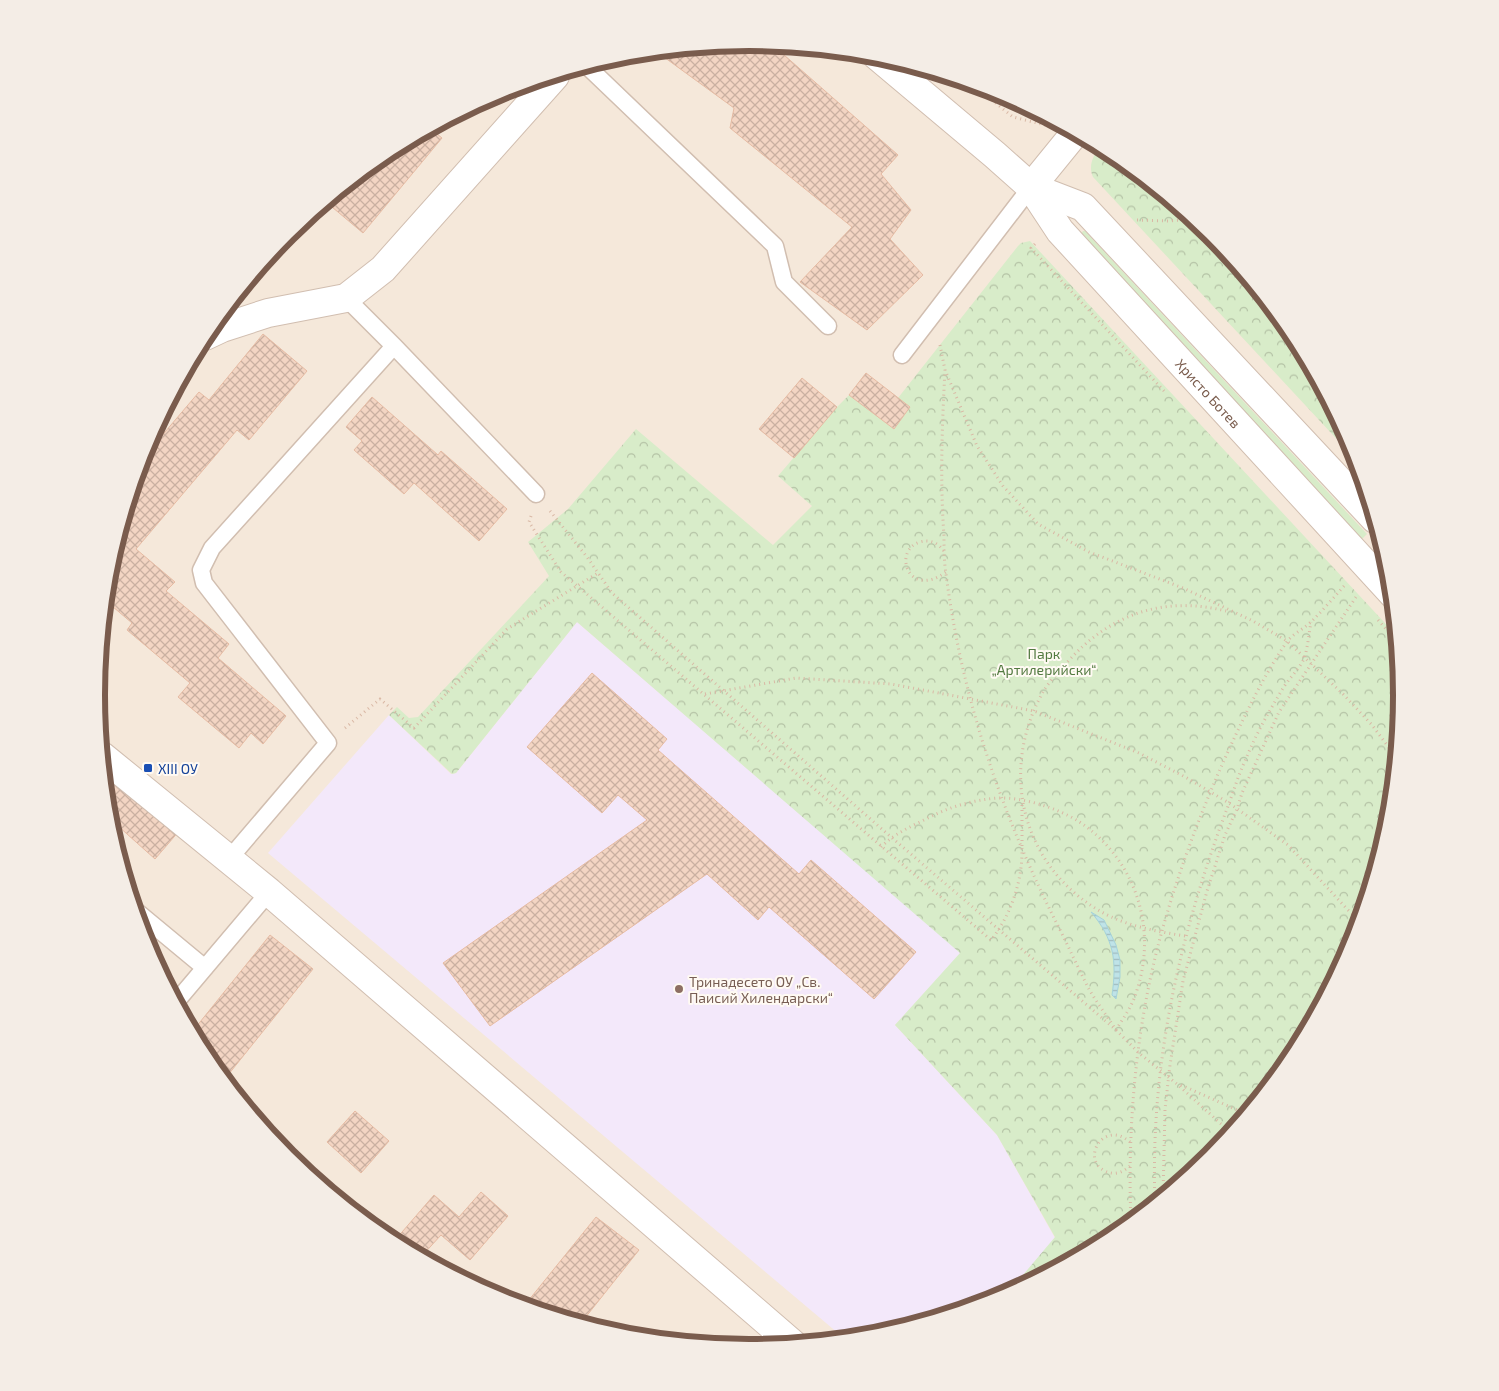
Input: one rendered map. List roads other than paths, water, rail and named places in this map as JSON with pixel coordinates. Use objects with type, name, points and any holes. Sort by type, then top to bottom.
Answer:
[{"type":"street","name":"Христо Ботев","points":[[891,68],[995,154],[1031,187],[1060,231],[1377,578]]},
{"type":"street","points":[[220,329],[268,313],[346,298],[383,269],[549,83]]},
{"type":"street","points":[[1031,187],[1071,138]]},
{"type":"street","name":"Христо Ботев","points":[[1031,187],[1083,207],[1366,510]]},
{"type":"street","points":[[109,763],[269,892],[786,1338]]},
{"type":"lane","points":[[592,71],[774,246],[784,282],[828,326]]},
{"type":"lane","points":[[902,355],[1031,187]]},
{"type":"lane","points":[[346,298],[536,494]]},
{"type":"lane","points":[[229,859],[328,743],[204,583],[201,570],[212,548],[394,346]]},
{"type":"lane","points":[[181,997],[269,892]]},
{"type":"lane","points":[[145,918],[205,968]]},
{"type":"water","points":[[1091,912],[1104,920],[1116,945],[1120,960],[1120,977],[1116,999],[1112,995],[1114,961],[1112,951],[1105,932]]},
{"type":"place","name":"XIII ОУ","points":[[148,768]]},
{"type":"place","name":"Тринадесето ОУ „Св. Паисий Хилендарски“","points":[[679,989]]},
{"type":"park label","name":"Парк „Артилерийски“","points":[[1044,662]]}]
